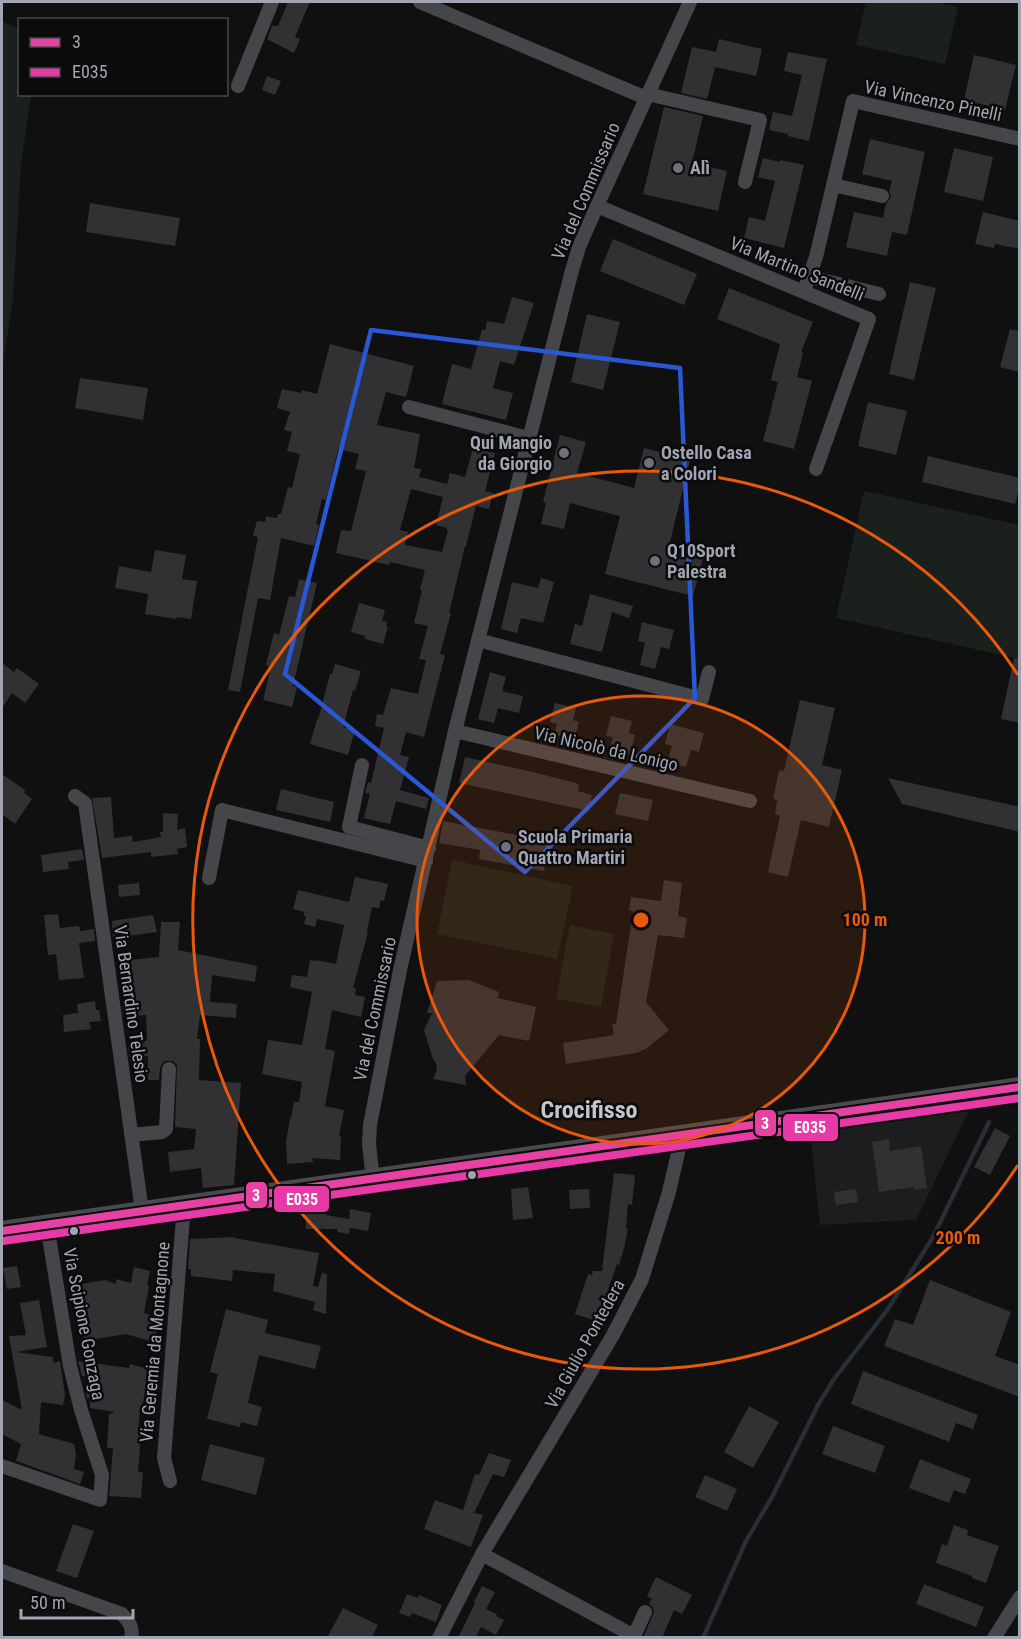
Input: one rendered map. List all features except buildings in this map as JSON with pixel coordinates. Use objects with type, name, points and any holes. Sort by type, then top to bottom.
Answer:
[{"type":"main road","points":[[2,1231],[1020,1087]]},
{"type":"street","points":[[238,86],[272,2]]},
{"type":"street","points":[[420,2],[647,96],[656,96],[760,120],[745,182]]},
{"type":"street","name":"Via del Commissario","points":[[373,1179],[369,1144],[370,1125],[400,970],[455,731],[576,256],[690,2]]},
{"type":"street","name":"Via Vincenzo Pinelli","points":[[804,291],[816,256],[853,101],[1020,139]]},
{"type":"street","points":[[833,185],[882,196]]},
{"type":"street","name":"Via Martino Sandelli","points":[[597,206],[869,319],[816,469]]},
{"type":"street","points":[[810,277],[879,294]]},
{"type":"street","points":[[409,407],[528,438]]},
{"type":"street","points":[[478,640],[702,699],[709,672]]},
{"type":"street","name":"Via Nicolò da Lonigo","points":[[455,731],[750,801]]},
{"type":"street","points":[[362,765],[349,827],[427,855]]},
{"type":"street","name":"Via Bernardino Telesio","points":[[80,800],[142,1211]]},
{"type":"street","points":[[209,878],[222,810],[427,855]]},
{"type":"street","points":[[131,1136],[162,1132],[166,1129],[169,1069]]},
{"type":"street","name":"Via Giulio Pontedera","points":[[439,1638],[482,1554],[613,1335],[642,1279],[669,1192],[678,1153],[678,1135]]},
{"type":"street","name":"Via Geremia da Montagnone","points":[[170,1481],[164,1458],[184,1205]]},
{"type":"street","name":"Via Scipione Gonzaga","points":[[2,1466],[100,1500],[102,1475],[81,1410],[70,1366],[47,1225]]},
{"type":"street","points":[[482,1554],[634,1636],[645,1612]]},
{"type":"street","points":[[2,1570],[122,1614],[130,1624],[132,1638]]},
{"type":"street","points":[[994,1638],[1020,1597]]},
{"type":"highlighted area","points":[[371,330],[680,368],[695,698],[525,872],[285,674]]},
{"type":"shaded area","points":[[866,2],[936,2],[958,7],[945,64],[856,45]]},
{"type":"shaded area","points":[[2,21],[18,29],[18,96],[31,96],[21,164],[13,299],[2,370]]},
{"type":"shaded area","points":[[864,491],[1019,525],[1019,659],[836,618]]},
{"type":"shaded area","points":[[452,860],[573,886],[557,959],[437,934]]},
{"type":"shaded area","points":[[570,925],[614,934],[601,1007],[556,999]]},
{"type":"shaded area","points":[[969,1111],[916,1220],[820,1225],[810,1131]]},
{"type":"waterway","points":[[703,1638],[746,1541],[772,1497],[818,1405],[834,1379],[888,1309],[933,1237],[989,1122]]},
{"type":"transit line","name":"3","points":[[2,1231],[1020,1087]]},
{"type":"transit line","name":"E035","points":[[3,1241],[1020,1098]]},
{"type":"place","name":"Alì","points":[[678,168]]},
{"type":"place","name":"Qui Mangio da Giorgio","points":[[564,453]]},
{"type":"place","name":"Ostello Casa a Colori","points":[[649,463]]},
{"type":"place","name":"Q10Sport Palestra","points":[[655,561]]},
{"type":"place","name":"Scuola Primaria Quattro Martiri","points":[[506,847]]},
{"type":"district","name":"Crocifisso","points":[[589,1110]]}]
